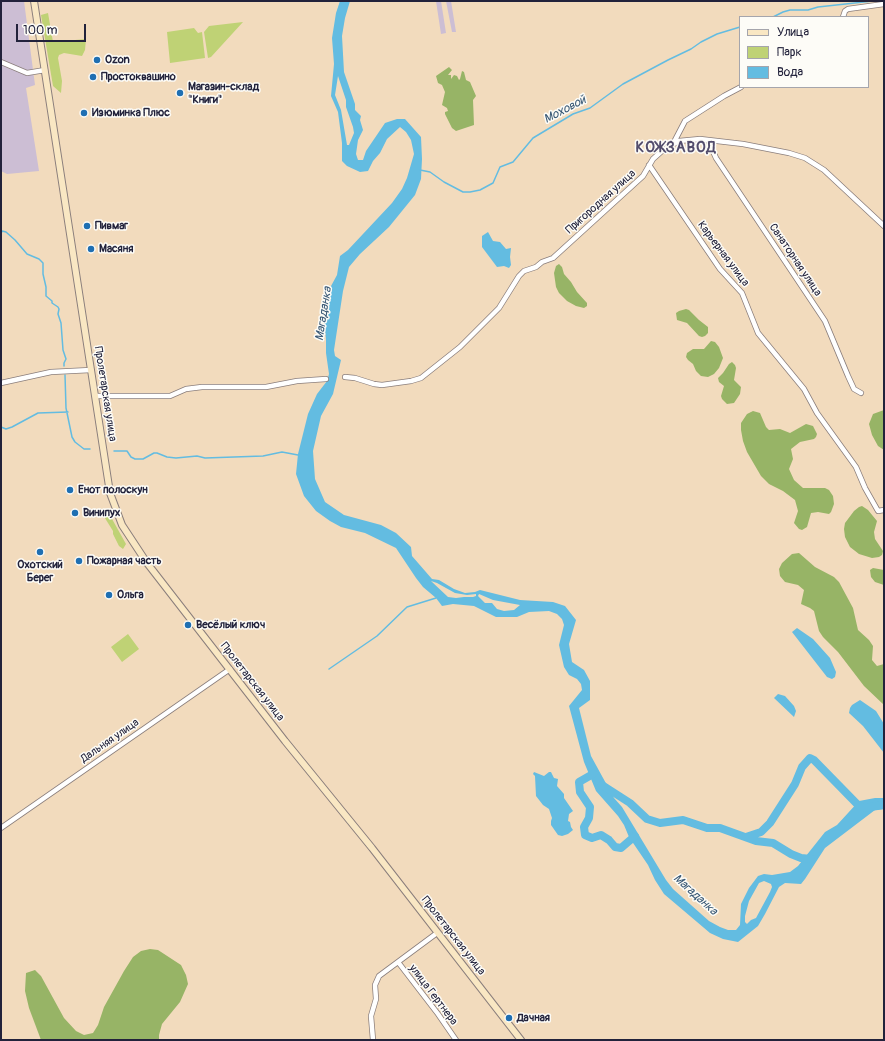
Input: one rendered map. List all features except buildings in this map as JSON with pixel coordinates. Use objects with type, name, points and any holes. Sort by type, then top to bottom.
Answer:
[{"type":"main road","name":"Пролетарская улица","points":[[34,1],[110,493],[122,525],[147,563],[521,1040]]},
{"type":"street","points":[[843,16],[845,11],[848,9],[884,4]]},
{"type":"street","points":[[1,62],[27,73],[45,70]]},
{"type":"street","points":[[673,144],[685,121],[739,88]]},
{"type":"street","name":"Пригородная улица","points":[[345,377],[382,385],[412,381],[421,378],[460,347],[499,308],[519,276],[524,271],[536,267],[542,262],[553,258],[643,176],[649,165],[663,150],[673,144],[685,140],[708,140],[743,144],[789,153],[811,161],[821,167],[841,184],[884,226]]},
{"type":"street","name":"Санаторная улица","points":[[708,140],[716,158],[825,321],[854,388],[861,393]]},
{"type":"street","name":"Карьерная улица","points":[[649,165],[720,269],[742,293],[758,333],[804,388],[817,413],[856,467],[865,488],[878,511],[884,510]]},
{"type":"street","points":[[1,383],[51,372],[91,370]]},
{"type":"street","points":[[96,396],[170,396],[186,389],[202,387],[266,387],[297,381],[326,379]]},
{"type":"street","name":"Дальняя улица","points":[[1,828],[230,669]]},
{"type":"street","name":"улица Гертнера","points":[[437,933],[398,962],[456,1040]]},
{"type":"street","points":[[373,1040],[372,1016],[376,999],[375,985],[379,976],[398,962]]},
{"type":"shaded area","points":[[1,1],[24,1],[35,85],[26,88],[39,171],[7,174],[1,171]]},
{"type":"shaded area","points":[[436,1],[441,1],[446,33],[441,34]]},
{"type":"shaded area","points":[[446,1],[451,1],[456,32],[452,32]]},
{"type":"green space","points":[[48,13],[53,42],[86,39],[85,50],[82,56],[64,53],[59,55],[58,58],[62,81],[61,93],[53,86],[41,15]]},
{"type":"green space","points":[[243,22],[211,57],[208,58],[204,32],[209,26]]},
{"type":"green space","points":[[194,28],[198,33],[202,32],[205,58],[170,63],[167,32]]},
{"type":"green space","points":[[449,67],[452,70],[448,75],[451,75],[451,79],[454,75],[457,76],[459,80],[462,71],[464,72],[466,80],[470,82],[476,96],[473,100],[474,125],[456,131],[452,128],[445,114],[445,112],[448,111],[447,108],[442,105],[445,92],[442,85],[438,83],[436,76]]},
{"type":"green space","points":[[559,264],[562,267],[564,274],[587,303],[587,306],[584,308],[567,301],[559,293],[556,287],[554,273],[556,266]]},
{"type":"green space","points":[[686,309],[708,327],[708,333],[705,336],[699,336],[687,323],[677,320],[676,313]]},
{"type":"green space","points":[[711,341],[715,342],[719,347],[723,358],[719,368],[714,374],[708,377],[701,376],[686,357],[687,353],[693,349],[704,349]]},
{"type":"green space","points":[[732,362],[736,368],[734,380],[741,387],[740,394],[734,403],[727,404],[722,399],[721,396],[724,386],[719,382],[718,378]]},
{"type":"green space","points":[[884,410],[884,450],[878,446],[872,435],[869,424],[873,414]]},
{"type":"green space","points":[[753,411],[760,413],[766,427],[769,430],[780,429],[790,433],[806,424],[813,426],[817,434],[814,439],[800,442],[791,449],[793,459],[789,469],[794,480],[803,488],[825,488],[829,490],[833,496],[834,504],[829,514],[818,512],[811,513],[807,527],[802,530],[799,529],[794,523],[798,511],[795,500],[783,491],[769,484],[761,476],[747,452],[743,441],[741,423],[747,414]]},
{"type":"green space","points":[[862,506],[868,510],[877,521],[874,532],[875,539],[883,551],[882,555],[879,557],[872,558],[859,554],[850,547],[845,537],[845,523],[854,511]]},
{"type":"green space","points":[[107,510],[126,544],[123,549],[119,546],[113,531],[103,515],[103,513]]},
{"type":"green space","points":[[799,553],[815,567],[834,577],[839,582],[853,608],[858,630],[873,646],[872,660],[877,666],[884,664],[884,705],[864,686],[838,652],[823,637],[819,631],[814,611],[801,604],[804,590],[798,585],[785,582],[780,576],[779,569],[782,563],[792,554]]},
{"type":"green space","points":[[873,568],[884,570],[884,585],[875,582],[871,577],[870,570]]},
{"type":"green space","points":[[128,634],[139,649],[122,662],[111,647]]},
{"type":"green space","points":[[150,949],[158,950],[181,965],[186,975],[188,984],[180,1002],[162,1024],[159,1040],[41,1040],[29,1008],[25,991],[26,973],[35,970],[41,976],[64,1018],[76,1031],[84,1035],[93,1033],[98,1025],[104,1007],[133,957],[141,951]]},
{"type":"water","points":[[340,1],[350,1],[342,36],[344,72],[355,104],[355,110],[361,116],[360,120],[363,130],[358,140],[356,154],[358,160],[363,160],[366,151],[385,123],[397,119],[405,119],[421,137],[422,159],[421,179],[415,195],[389,227],[360,254],[349,267],[343,291],[334,350],[335,356],[341,360],[333,394],[321,416],[313,451],[315,479],[325,502],[344,515],[381,525],[396,533],[411,547],[412,556],[432,579],[439,580],[454,589],[465,593],[480,590],[520,600],[553,602],[565,606],[576,620],[569,644],[572,662],[584,670],[590,681],[590,700],[579,708],[591,756],[614,798],[622,807],[666,880],[673,889],[709,921],[728,930],[736,930],[740,925],[741,904],[749,888],[758,876],[764,874],[772,875],[790,872],[798,866],[825,832],[837,825],[859,801],[884,798],[884,809],[875,810],[825,848],[801,884],[785,883],[779,887],[758,926],[738,942],[723,939],[710,933],[664,894],[648,865],[629,837],[624,825],[596,791],[584,762],[569,706],[582,690],[581,684],[577,679],[569,675],[564,667],[559,645],[564,625],[562,619],[557,614],[549,611],[529,612],[517,617],[496,617],[474,606],[453,604],[442,606],[436,598],[423,587],[396,548],[365,533],[341,527],[330,521],[316,511],[304,496],[296,474],[298,454],[308,414],[317,394],[327,381],[329,374],[323,312],[324,299],[337,275],[340,256],[348,250],[392,203],[402,189],[407,178],[414,154],[411,140],[406,132],[400,127],[387,139],[368,171],[360,172],[347,166],[342,161],[342,143],[338,112],[331,96],[334,64],[332,38],[336,13]],"holes":[[[338,76],[346,100],[346,107],[354,133],[349,145],[347,145],[341,110],[335,95]],[[431,581],[455,593],[467,595],[476,594],[476,596],[473,597],[448,597]],[[479,594],[493,600],[520,605],[514,610],[504,611],[497,609],[492,603],[485,603],[478,596]],[[764,881],[771,884],[772,887],[756,918],[747,924],[745,922],[745,916],[749,901],[759,883]]]},
{"type":"water","points":[[488,232],[493,241],[500,242],[506,249],[511,248],[511,265],[509,268],[504,266],[497,267],[482,247],[482,236]]},
{"type":"water","points":[[797,628],[813,639],[830,658],[836,672],[835,677],[832,679],[827,677],[792,632]]},
{"type":"water","points":[[778,694],[785,696],[794,706],[796,711],[794,717],[774,698]]},
{"type":"water","points":[[860,700],[876,711],[884,724],[884,753],[863,726],[849,713],[852,705]]},
{"type":"water","points":[[534,772],[544,776],[551,772],[554,778],[558,779],[557,786],[564,794],[564,798],[573,811],[569,814],[568,821],[570,822],[573,830],[568,834],[562,836],[558,835],[551,825],[552,818],[549,809],[543,805],[536,796]]},
{"type":"waterway","name":"Моховой","points":[[775,16],[790,10],[808,10],[818,7],[873,1]]},
{"type":"waterway","name":"Моховой","points":[[420,170],[430,172],[444,182],[463,192],[480,190],[493,183],[500,167],[513,162],[533,138],[573,114],[590,108],[623,84],[691,49],[701,42],[717,34],[739,27]]},
{"type":"waterway","points":[[1,234],[2,231],[6,232],[27,254],[39,259],[43,263],[46,296],[59,309],[58,314],[61,323],[63,350],[66,359],[64,366]]},
{"type":"waterway","points":[[65,375],[66,408],[72,437],[75,442],[84,449],[90,449]]},
{"type":"waterway","points":[[1,427],[6,429],[12,427],[38,413],[68,412]]},
{"type":"waterway","points":[[114,451],[127,451],[131,457],[135,459],[143,459],[154,453],[176,458],[197,456],[205,458],[263,456],[282,452],[298,455]]},
{"type":"waterway","points":[[329,669],[377,636],[407,607],[436,598]]},
{"type":"waterway","name":"Магаданка","points":[[746,837],[761,832],[770,823],[795,784],[802,767],[810,758],[814,760],[858,805],[864,808],[884,805]]},
{"type":"waterway","points":[[593,774],[579,782],[580,792],[590,807],[589,818],[584,827],[585,835],[592,838],[601,835],[609,840],[615,847],[621,848],[635,836]]},
{"type":"waterway","name":"Магаданка","points":[[602,785],[630,803],[647,819],[660,823],[683,820],[707,828],[720,828],[756,841],[773,843],[791,854],[801,858],[811,859]]},
{"type":"place","name":"Ozon","points":[[97,60]]},
{"type":"place","name":"Простоквашино","points":[[93,77]]},
{"type":"place","name":"Магазин-склад \"Книги\"","points":[[180,93]]},
{"type":"place","name":"Изюминка Плюс","points":[[84,113]]},
{"type":"place","name":"Пивмаг","points":[[87,226]]},
{"type":"place","name":"Масяня","points":[[91,249]]},
{"type":"place","name":"Енот полоскун","points":[[70,490]]},
{"type":"place","name":"Винипух","points":[[75,513]]},
{"type":"place","name":"Охотский Берег","points":[[40,552]]},
{"type":"place","name":"Пожарная часть","points":[[79,561]]},
{"type":"place","name":"Ольга","points":[[109,595]]},
{"type":"place","name":"Весёлый ключ","points":[[188,625]]},
{"type":"place","name":"Дачная","points":[[509,1018]]},
{"type":"district","name":"КОЖЗАВОД","points":[[676,148]]}]
